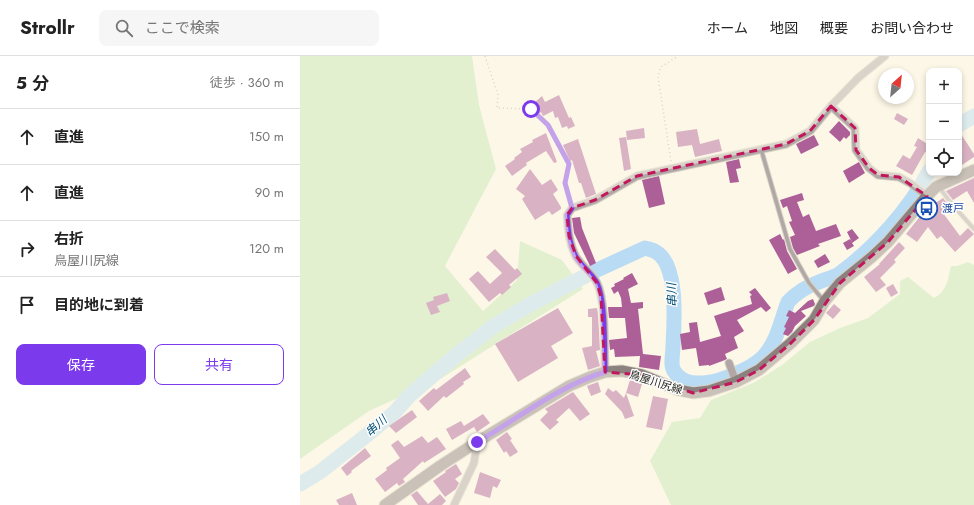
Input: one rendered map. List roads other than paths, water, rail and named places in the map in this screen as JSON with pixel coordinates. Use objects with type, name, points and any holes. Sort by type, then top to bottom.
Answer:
[{"type":"main road","name":"鳥屋川尻線","points":[[385,505],[477,442],[569,386],[590,376],[605,372],[622,371],[642,375],[678,390],[693,393],[709,391],[759,370],[791,343],[814,320],[822,298],[888,242],[925,194],[974,170]]},
{"type":"street","points":[[605,372],[604,323],[601,297],[597,283],[576,256],[569,236],[567,215],[572,208],[595,200],[637,176],[786,144],[810,131],[831,106],[858,78],[885,56]]},
{"type":"street","points":[[831,106],[855,128],[856,150],[869,168],[878,175],[894,176],[910,183],[925,194]]},
{"type":"street","points":[[729,363],[735,380]]},
{"type":"street","points":[[454,505],[474,463],[477,442]]},
{"type":"lane","points":[[761,149],[790,249],[809,283],[822,298]]},
{"type":"lane","points":[[939,186],[951,203],[974,229]]},
{"type":"waterway","name":"串川","points":[[962,123],[974,116]]},
{"type":"waterway","name":"串川","points":[[300,484],[320,472],[367,435],[395,412],[409,396],[454,357],[494,326],[529,305],[595,271],[645,248],[656,252],[663,259],[672,282],[674,296],[674,337],[672,363],[674,371],[682,379],[692,382],[705,383],[732,376],[745,370],[763,357],[772,345],[788,302],[806,288],[839,274],[865,253],[901,214],[912,200],[926,176]]},
{"type":"place","name":"渡戸","points":[[926,208]]}]
